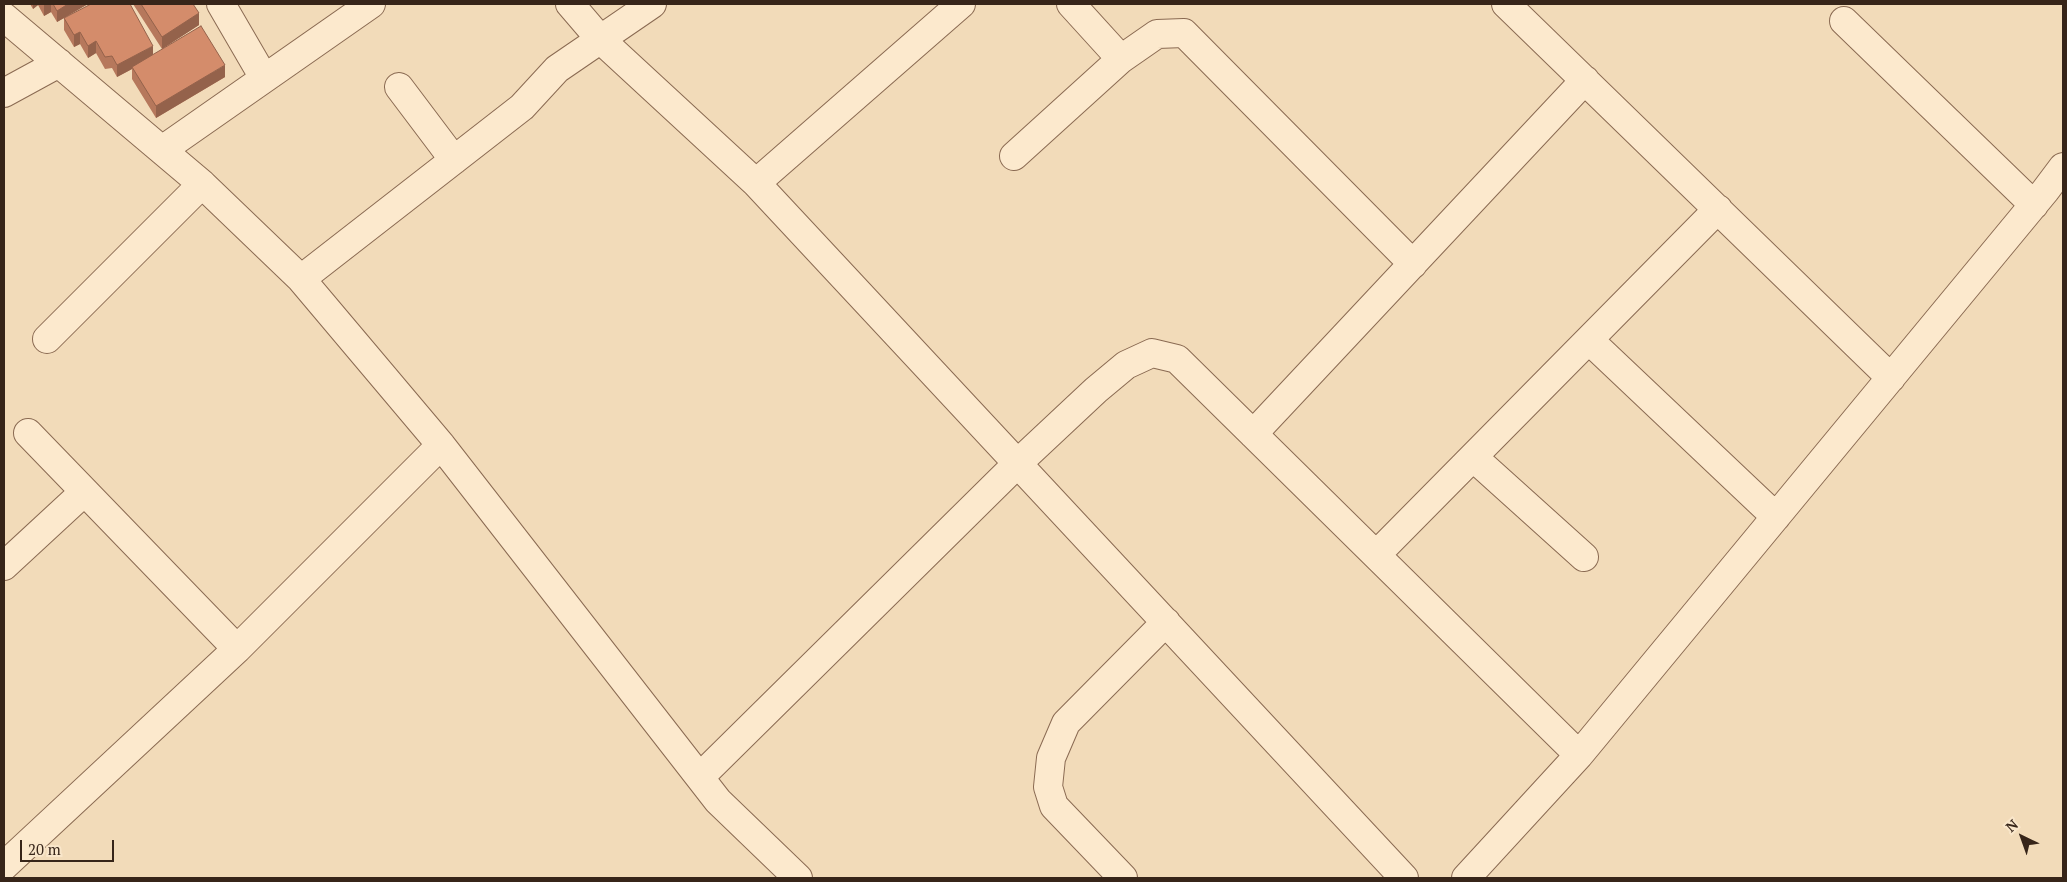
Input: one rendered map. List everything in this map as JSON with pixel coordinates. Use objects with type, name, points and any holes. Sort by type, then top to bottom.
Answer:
[{"type":"street","points":[[221,4],[264,78]]},
{"type":"street","points":[[162,150],[370,4]]},
{"type":"street","points":[[570,4],[600,39],[756,183],[1404,878]]},
{"type":"street","points":[[301,279],[522,107],[557,69],[652,4]]},
{"type":"street","points":[[756,183],[961,4]]},
{"type":"street","points":[[1071,4],[1122,59]]},
{"type":"street","points":[[1506,4],[1891,378]]},
{"type":"street","points":[[4,16],[202,184],[301,279],[441,445],[718,800],[798,878]]},
{"type":"street","points":[[1844,21],[2034,205]]},
{"type":"street","points":[[1014,156],[1122,59],[1157,34],[1184,33],[1413,264]]},
{"type":"street","points":[[4,93],[59,63]]},
{"type":"street","points":[[1253,434],[1585,80]]},
{"type":"street","points":[[399,87],[454,160]]},
{"type":"street","points":[[1466,878],[1579,755],[2034,205],[2063,167]]},
{"type":"street","points":[[47,339],[202,184]]},
{"type":"street","points":[[1376,555],[1718,209]]},
{"type":"street","points":[[1588,340],[1776,518]]},
{"type":"street","points":[[700,777],[1018,463],[1118,371],[1126,365],[1152,353],[1178,359],[1579,755]]},
{"type":"street","points":[[28,433],[236,649]]},
{"type":"street","points":[[4,866],[236,649],[441,445]]},
{"type":"street","points":[[1473,457],[1584,557]]},
{"type":"street","points":[[4,566],[84,493]]},
{"type":"street","points":[[1123,878],[1054,806],[1048,787],[1051,758],[1066,723],[1166,622]]},
{"type":"building","points":[[53,4],[68,4],[57,11]]},
{"type":"building","points":[[91,4],[130,4],[153,46],[117,65],[112,56],[105,57],[96,41],[88,46],[80,32],[74,35],[64,18]]},
{"type":"building","points":[[141,4],[193,4],[199,13],[162,37]]},
{"type":"building","points":[[201,26],[225,65],[156,106],[132,67]]}]
